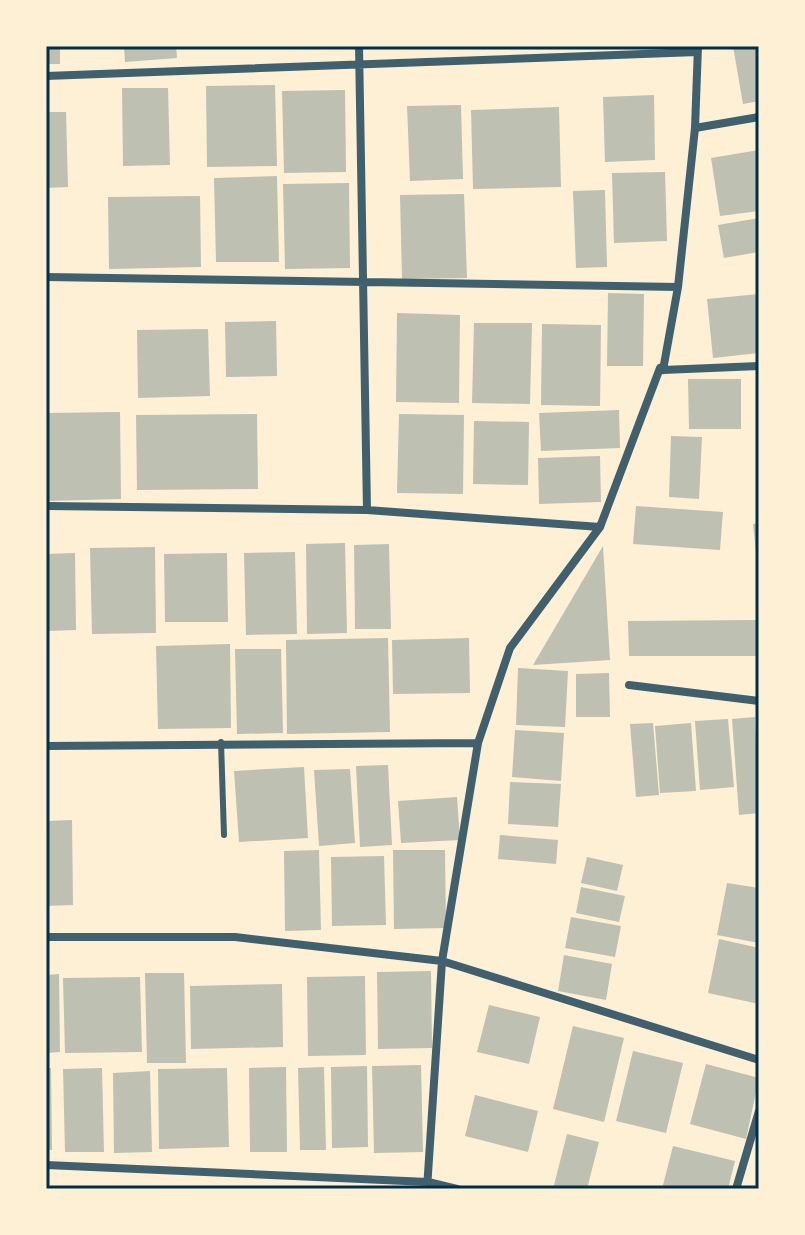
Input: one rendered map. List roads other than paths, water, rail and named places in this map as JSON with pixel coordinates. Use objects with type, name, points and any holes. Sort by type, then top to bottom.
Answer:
[{"type":"street","points":[[359,46],[367,510]]},
{"type":"street","points":[[46,76],[697,49],[695,128],[678,287],[663,370]]},
{"type":"street","points":[[695,128],[759,117]]},
{"type":"street","points":[[46,277],[678,287]]},
{"type":"street","points":[[428,1185],[442,961],[478,743],[510,648],[600,527],[660,368],[759,366]]},
{"type":"street","points":[[46,506],[367,510],[600,527]]},
{"type":"street","points":[[629,685],[759,701]]},
{"type":"street","points":[[46,746],[221,742],[478,743]]},
{"type":"street","points":[[46,937],[235,937],[442,961],[759,1060]]},
{"type":"street","points":[[736,1189],[759,1111]]},
{"type":"street","points":[[46,1165],[457,1189]]},
{"type":"lane","points":[[221,742],[224,835]]}]
